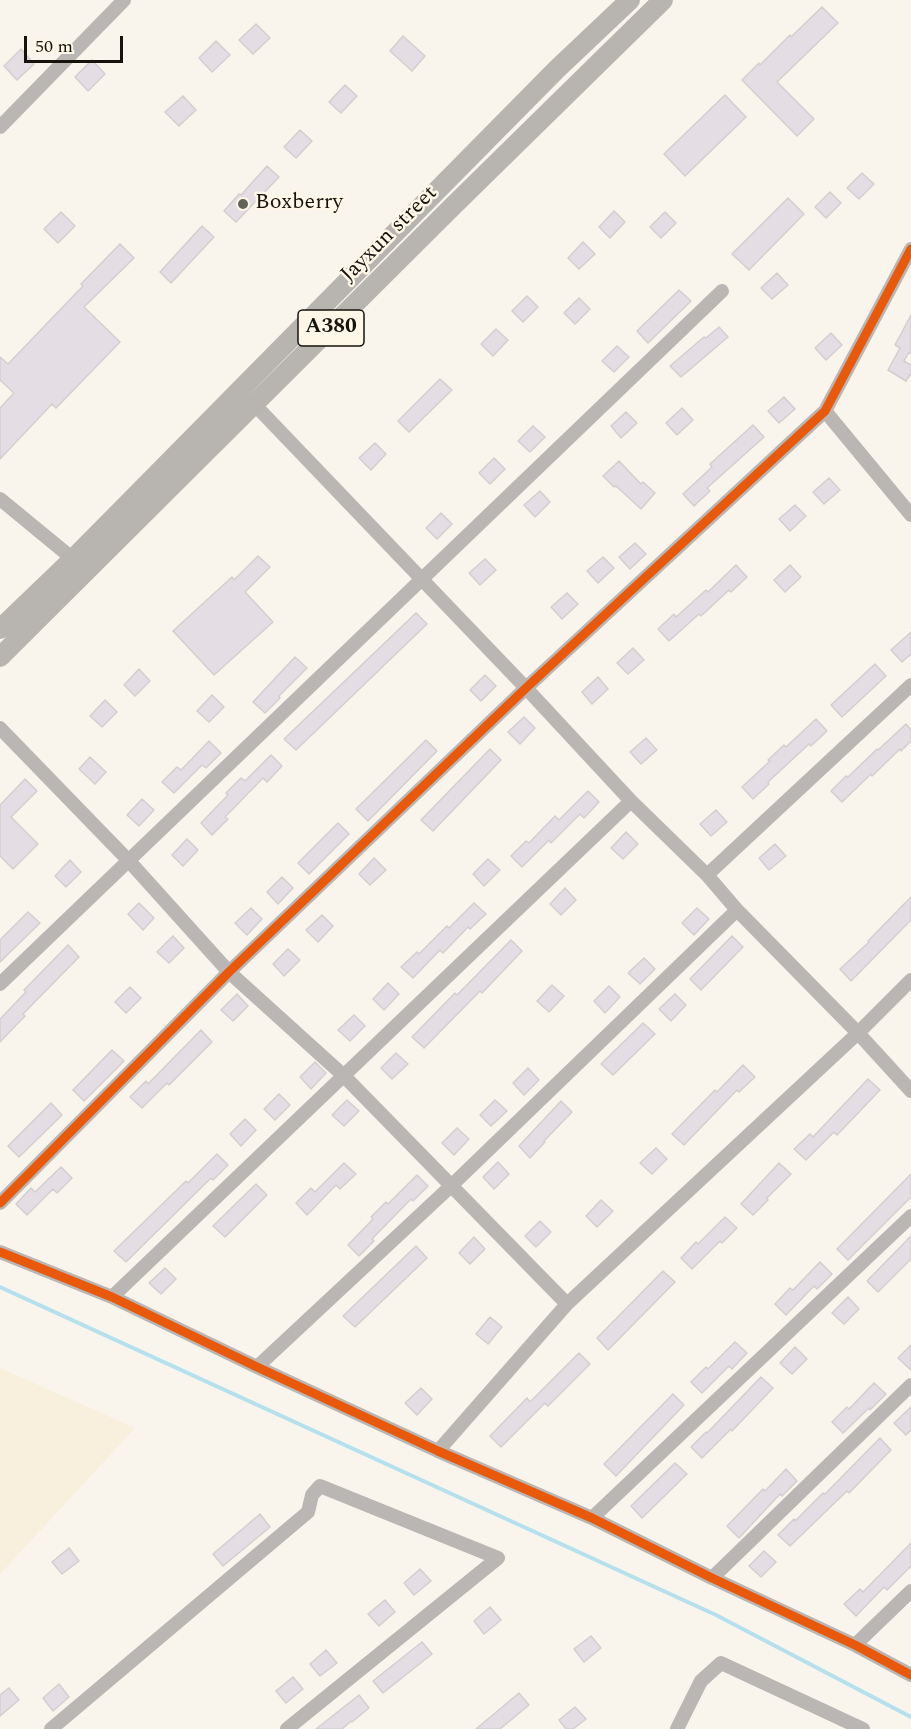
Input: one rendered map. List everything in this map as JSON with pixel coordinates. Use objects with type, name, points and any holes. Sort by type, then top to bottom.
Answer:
[{"type":"highway","name":"Jayxun street","points":[[0,629],[73,559],[541,86],[630,0]]},
{"type":"highway","name":"Jayxun street","points":[[0,657],[663,0]]},
{"type":"street","points":[[0,127],[124,0]]},
{"type":"street","points":[[0,1203],[229,972],[526,688],[825,411],[911,249]]},
{"type":"street","points":[[0,984],[722,291]]},
{"type":"street","points":[[254,404],[423,579],[631,801],[707,875],[737,910],[858,1033],[911,1091]]},
{"type":"street","points":[[825,411],[911,515]]},
{"type":"street","points":[[0,499],[73,559]]},
{"type":"street","points":[[707,875],[911,685]]},
{"type":"street","points":[[0,728],[129,861],[229,972],[344,1076],[567,1304]]},
{"type":"street","points":[[112,1297],[631,801]]},
{"type":"street","points":[[257,1367],[451,1186],[737,910]]},
{"type":"street","points":[[438,1451],[567,1304],[911,981]]},
{"type":"street","points":[[592,1518],[911,1216]]},
{"type":"street","points":[[0,1252],[112,1297],[438,1451],[592,1518],[712,1578],[855,1645],[911,1675]]},
{"type":"street","points":[[712,1578],[911,1385]]},
{"type":"street","points":[[51,1729],[308,1512],[312,1495],[320,1486],[498,1558],[286,1729]]},
{"type":"street","points":[[855,1645],[911,1591]]},
{"type":"street","points":[[677,1729],[701,1681],[721,1663],[856,1728]]},
{"type":"shaded area","points":[[0,1368],[135,1428],[0,1574]]},
{"type":"building","points":[[822,7],[838,23],[777,82],[814,119],[797,136],[742,80]]},
{"type":"building","points":[[256,24],[270,38],[253,54],[239,40]]},
{"type":"building","points":[[403,36],[425,56],[412,71],[390,51]]},
{"type":"building","points":[[216,41],[230,55],[212,72],[199,58]]},
{"type":"building","points":[[21,49],[34,64],[17,80],[4,66]]},
{"type":"building","points":[[92,60],[105,74],[88,91],[75,77]]},
{"type":"building","points":[[345,85],[357,96],[341,113],[329,102]]},
{"type":"building","points":[[725,95],[746,117],[685,176],[664,154]]},
{"type":"building","points":[[183,96],[196,110],[179,126],[165,112]]},
{"type":"building","points":[[300,130],[312,141],[296,158],[284,147]]},
{"type":"building","points":[[267,166],[279,177],[236,222],[224,211]]},
{"type":"building","points":[[862,173],[874,184],[859,199],[847,188]]},
{"type":"building","points":[[830,192],[841,203],[826,218],[815,207]]},
{"type":"building","points":[[788,198],[804,214],[749,270],[732,254]]},
{"type":"building","points":[[614,211],[625,222],[610,238],[599,227]]},
{"type":"building","points":[[61,212],[75,226],[58,243],[44,229]]},
{"type":"building","points":[[665,212],[676,223],[661,238],[650,227]]},
{"type":"building","points":[[202,226],[214,237],[171,283],[160,272]]},
{"type":"building","points":[[583,242],[595,254],[579,269],[568,258]]},
{"type":"building","points":[[120,244],[134,258],[84,307],[120,342],[56,408],[52,404],[0,459],[0,408],[14,393],[0,380],[0,357],[8,364]]},
{"type":"building","points":[[777,273],[788,285],[772,299],[761,288]]},
{"type":"building","points":[[679,290],[691,301],[648,343],[637,331]]},
{"type":"building","points":[[527,296],[538,307],[523,322],[512,311]]},
{"type":"building","points":[[579,298],[590,309],[575,324],[564,313]]},
{"type":"building","points":[[911,315],[911,354],[909,352],[904,361],[911,365],[911,373],[906,381],[888,370],[900,348],[895,345]]},
{"type":"building","points":[[719,327],[728,337],[681,377],[670,366]]},
{"type":"building","points":[[496,329],[508,340],[493,356],[481,344]]},
{"type":"building","points":[[831,333],[842,345],[826,360],[815,348]]},
{"type":"building","points":[[617,346],[629,357],[614,372],[602,361]]},
{"type":"building","points":[[440,379],[452,390],[409,432],[398,421]]},
{"type":"building","points":[[784,397],[795,409],[779,423],[768,411]]},
{"type":"building","points":[[682,408],[693,420],[677,435],[666,423]]},
{"type":"building","points":[[626,412],[637,423],[621,438],[611,426]]},
{"type":"building","points":[[753,425],[764,437],[707,488],[710,491],[694,506],[683,494],[712,467],[710,464]]},
{"type":"building","points":[[533,426],[545,437],[530,452],[518,441]]},
{"type":"building","points":[[375,443],[386,454],[371,470],[359,458]]},
{"type":"building","points":[[494,458],[505,469],[490,484],[479,473]]},
{"type":"building","points":[[619,461],[641,484],[643,482],[655,493],[641,509],[603,476]]},
{"type":"building","points":[[829,478],[840,490],[824,504],[813,492]]},
{"type":"building","points":[[540,491],[550,502],[535,517],[524,505]]},
{"type":"building","points":[[795,505],[806,516],[790,531],[779,519]]},
{"type":"building","points":[[441,513],[452,524],[437,539],[426,528]]},
{"type":"building","points":[[635,543],[646,554],[630,569],[619,557]]},
{"type":"building","points":[[258,556],[270,567],[245,592],[273,622],[214,675],[173,631],[232,577],[234,580]]},
{"type":"building","points":[[603,557],[614,568],[598,583],[587,571]]},
{"type":"building","points":[[485,559],[496,570],[480,585],[469,573]]},
{"type":"building","points":[[736,565],[747,577],[701,616],[699,614],[669,641],[658,629],[674,614],[676,617],[706,590],[708,592]]},
{"type":"building","points":[[790,565],[801,577],[785,592],[774,580]]},
{"type":"building","points":[[567,593],[578,604],[562,619],[551,607]]},
{"type":"building","points":[[416,613],[427,624],[296,750],[284,739]]},
{"type":"building","points":[[911,632],[911,654],[902,662],[891,650]]},
{"type":"building","points":[[633,648],[644,660],[628,674],[617,663]]},
{"type":"building","points":[[295,657],[307,668],[265,713],[253,702]]},
{"type":"building","points":[[875,664],[886,676],[842,717],[831,705]]},
{"type":"building","points":[[139,669],[150,681],[135,696],[124,685]]},
{"type":"building","points":[[485,675],[496,686],[481,701],[470,690]]},
{"type":"building","points":[[598,677],[608,689],[592,704],[582,692]]},
{"type":"building","points":[[212,695],[224,707],[209,722],[197,711]]},
{"type":"building","points":[[105,700],[117,712],[102,727],[90,716]]},
{"type":"building","points":[[524,717],[535,728],[520,744],[508,732]]},
{"type":"building","points":[[816,719],[827,731],[811,746],[809,744],[753,799],[742,787],[784,745],[786,747]]},
{"type":"building","points":[[906,724],[911,730],[911,741],[842,802],[831,791]]},
{"type":"building","points":[[646,738],[657,750],[641,764],[630,752]]},
{"type":"building","points":[[426,740],[437,751],[368,821],[356,809]]},
{"type":"building","points":[[209,741],[221,753],[206,768],[202,765],[174,793],[162,782],[177,767],[181,770]]},
{"type":"building","points":[[490,749],[501,760],[433,831],[421,820]]},
{"type":"building","points":[[271,755],[282,766],[267,782],[263,778],[225,817],[228,819],[212,835],[201,823],[241,778],[245,781]]},
{"type":"building","points":[[90,757],[106,772],[95,784],[79,769]]},
{"type":"building","points":[[25,779],[37,791],[11,817],[38,844],[13,869],[0,856],[0,805]]},
{"type":"building","points":[[588,791],[599,802],[584,818],[580,814],[551,843],[549,840],[522,867],[511,856],[526,841],[529,843],[555,816],[559,820]]},
{"type":"building","points":[[142,799],[154,810],[139,826],[127,815]]},
{"type":"building","points":[[716,810],[727,822],[711,836],[700,824]]},
{"type":"building","points":[[338,823],[349,834],[309,874],[298,863]]},
{"type":"building","points":[[626,832],[638,844],[623,859],[611,848]]},
{"type":"building","points":[[187,839],[198,850],[183,866],[172,855]]},
{"type":"building","points":[[775,844],[786,856],[769,870],[759,858]]},
{"type":"building","points":[[374,858],[386,870],[370,885],[359,874]]},
{"type":"building","points":[[488,859],[500,870],[484,886],[473,874]]},
{"type":"building","points":[[70,860],[81,872],[66,887],[55,876]]},
{"type":"building","points":[[282,877],[293,888],[278,904],[267,892]]},
{"type":"building","points":[[565,888],[576,900],[561,915],[550,904]]},
{"type":"building","points":[[911,897],[911,920],[851,981],[840,969]]},
{"type":"building","points":[[139,903],[154,918],[143,930],[128,914]]},
{"type":"building","points":[[474,903],[486,914],[470,929],[468,927],[443,953],[440,950],[413,978],[401,967],[417,952],[419,954],[447,926],[449,928]]},
{"type":"building","points":[[251,908],[262,919],[247,935],[235,923]]},
{"type":"building","points":[[697,908],[709,919],[694,935],[682,923]]},
{"type":"building","points":[[28,912],[40,923],[0,962],[0,940]]},
{"type":"building","points":[[322,915],[333,926],[318,942],[306,930]]},
{"type":"building","points":[[173,936],[184,948],[169,963],[157,952]]},
{"type":"building","points":[[732,936],[743,947],[701,990],[690,979]]},
{"type":"building","points":[[511,940],[522,951],[424,1048],[412,1037]]},
{"type":"building","points":[[68,945],[79,957],[23,1014],[25,1016],[0,1042],[0,1019],[26,992],[24,990]]},
{"type":"building","points":[[288,949],[300,960],[284,976],[273,964]]},
{"type":"building","points":[[644,958],[655,969],[640,984],[628,973]]},
{"type":"building","points":[[388,983],[399,994],[384,1010],[373,999]]},
{"type":"building","points":[[552,985],[564,996],[549,1012],[537,1001]]},
{"type":"building","points":[[609,986],[620,997],[605,1013],[594,1001]]},
{"type":"building","points":[[130,987],[141,998],[126,1013],[115,1002]]},
{"type":"building","points":[[237,994],[248,1006],[233,1021],[221,1010]]},
{"type":"building","points":[[675,994],[686,1005],[671,1021],[659,1009]]},
{"type":"building","points":[[354,1015],[365,1026],[350,1041],[338,1030]]},
{"type":"building","points":[[643,1023],[655,1034],[613,1075],[601,1064]]},
{"type":"building","points":[[201,1030],[212,1042],[142,1108],[130,1097],[146,1081],[148,1084]]},
{"type":"building","points":[[112,1050],[124,1061],[84,1101],[73,1090]]},
{"type":"building","points":[[396,1053],[408,1064],[392,1079],[381,1068]]},
{"type":"building","points":[[315,1062],[326,1073],[311,1089],[300,1077]]},
{"type":"building","points":[[743,1065],[755,1077],[739,1092],[737,1090],[684,1145],[672,1134]]},
{"type":"building","points":[[528,1068],[539,1080],[524,1095],[513,1083]]},
{"type":"building","points":[[868,1079],[880,1090],[837,1135],[834,1132],[806,1160],[794,1149],[810,1134],[813,1137]]},
{"type":"building","points":[[279,1094],[290,1105],[275,1120],[264,1109]]},
{"type":"building","points":[[347,1100],[359,1111],[344,1126],[332,1115]]},
{"type":"building","points":[[495,1100],[507,1111],[491,1126],[480,1115]]},
{"type":"building","points":[[561,1101],[572,1112],[530,1158],[519,1146]]},
{"type":"building","points":[[51,1103],[62,1115],[19,1157],[8,1146]]},
{"type":"building","points":[[245,1119],[256,1130],[241,1146],[230,1134]]},
{"type":"building","points":[[457,1128],[469,1139],[454,1155],[442,1143]]},
{"type":"building","points":[[656,1148],[667,1159],[652,1174],[640,1163]]},
{"type":"building","points":[[217,1154],[228,1165],[213,1180],[211,1178],[126,1262],[114,1251],[186,1181],[188,1183]]},
{"type":"building","points":[[498,1162],[509,1174],[494,1189],[483,1177]]},
{"type":"building","points":[[344,1163],[356,1174],[340,1189],[336,1185],[307,1215],[296,1203],[311,1188],[315,1192]]},
{"type":"building","points":[[779,1163],[791,1174],[753,1215],[741,1204]]},
{"type":"building","points":[[61,1167],[72,1178],[57,1193],[53,1189],[27,1215],[16,1204],[31,1188],[35,1192]]},
{"type":"building","points":[[911,1174],[911,1197],[848,1260],[837,1249]]},
{"type":"building","points":[[417,1175],[428,1186],[413,1201],[411,1199],[372,1239],[374,1241],[359,1256],[348,1245],[373,1219],[371,1217],[386,1202],[388,1204]]},
{"type":"building","points":[[256,1184],[267,1195],[225,1237],[213,1226]]},
{"type":"building","points":[[601,1200],[613,1211],[597,1227],[586,1216]]},
{"type":"building","points":[[725,1217],[737,1228],[722,1243],[720,1241],[692,1269],[681,1258]]},
{"type":"building","points":[[540,1221],[551,1232],[536,1247],[525,1236]]},
{"type":"building","points":[[911,1236],[911,1259],[878,1292],[867,1281]]},
{"type":"building","points":[[474,1237],[485,1249],[470,1264],[459,1253]]},
{"type":"building","points":[[416,1246],[427,1258],[355,1327],[343,1316]]},
{"type":"building","points":[[820,1262],[832,1274],[817,1289],[814,1286],[786,1315],[775,1304],[790,1288],[793,1290]]},
{"type":"building","points":[[165,1268],[176,1279],[161,1294],[149,1283]]},
{"type":"building","points":[[663,1271],[675,1282],[608,1350],[597,1338]]},
{"type":"building","points":[[848,1297],[859,1309],[844,1324],[832,1313]]},
{"type":"building","points":[[490,1317],[502,1327],[488,1344],[476,1334]]},
{"type":"building","points":[[735,1342],[747,1353],[732,1369],[729,1366],[702,1393],[691,1382],[706,1367],[708,1369]]},
{"type":"building","points":[[911,1345],[911,1370],[898,1358]]},
{"type":"building","points":[[795,1347],[807,1359],[792,1374],[780,1363]]},
{"type":"building","points":[[579,1353],[590,1364],[548,1406],[545,1403],[501,1447],[490,1436],[527,1398],[530,1402]]},
{"type":"building","points":[[761,1377],[773,1388],[732,1431],[731,1429],[702,1458],[691,1447]]},
{"type":"building","points":[[874,1383],[886,1394],[843,1433],[832,1422],[847,1407],[849,1409]]},
{"type":"building","points":[[421,1388],[432,1399],[417,1415],[405,1403]]},
{"type":"building","points":[[673,1394],[684,1405],[616,1476],[604,1464]]},
{"type":"building","points":[[911,1407],[911,1430],[906,1435],[894,1423]]},
{"type":"building","points":[[880,1438],[891,1450],[849,1493],[847,1491],[790,1546],[778,1535],[823,1493],[825,1494]]},
{"type":"building","points":[[675,1463],[687,1474],[642,1518],[631,1506]]},
{"type":"building","points":[[786,1469],[797,1481],[782,1496],[780,1494],[739,1538],[727,1526]]},
{"type":"building","points":[[260,1514],[270,1527],[223,1566],[213,1554]]},
{"type":"building","points":[[911,1543],[911,1566],[887,1590],[884,1587],[856,1616],[844,1604],[860,1589],[863,1592]]},
{"type":"building","points":[[69,1548],[79,1561],[62,1574],[52,1562]]},
{"type":"building","points":[[764,1551],[776,1562],[761,1577],[749,1566]]},
{"type":"building","points":[[420,1569],[431,1581],[414,1595],[404,1583]]},
{"type":"building","points":[[385,1600],[395,1612],[379,1626],[368,1614]]},
{"type":"building","points":[[490,1607],[501,1620],[484,1634],[474,1621]]},
{"type":"building","points":[[591,1636],[601,1648],[584,1662],[574,1649]]},
{"type":"building","points":[[422,1642],[432,1654],[383,1693],[373,1681]]},
{"type":"building","points":[[326,1650],[337,1663],[320,1676],[310,1664]]},
{"type":"building","points":[[293,1677],[303,1689],[286,1703],[276,1691]]},
{"type":"building","points":[[59,1684],[69,1697],[53,1711],[43,1698]]},
{"type":"building","points":[[9,1688],[19,1700],[0,1716],[0,1695]]},
{"type":"building","points":[[519,1693],[529,1705],[500,1729],[476,1729]]},
{"type":"building","points":[[359,1695],[369,1708],[352,1722],[342,1729],[316,1729]]},
{"type":"building","points":[[575,1707],[586,1719],[573,1729],[566,1729],[559,1720]]},
{"type":"waterway","points":[[0,1287],[716,1615],[911,1717]]},
{"type":"cycle path","points":[[0,1203],[229,972],[526,688],[825,411],[911,249]]},
{"type":"cycle path","points":[[0,1252],[112,1297],[438,1451],[592,1518],[712,1578],[855,1645],[911,1675]]},
{"type":"place","name":"Boxberry","points":[[243,204]]}]
